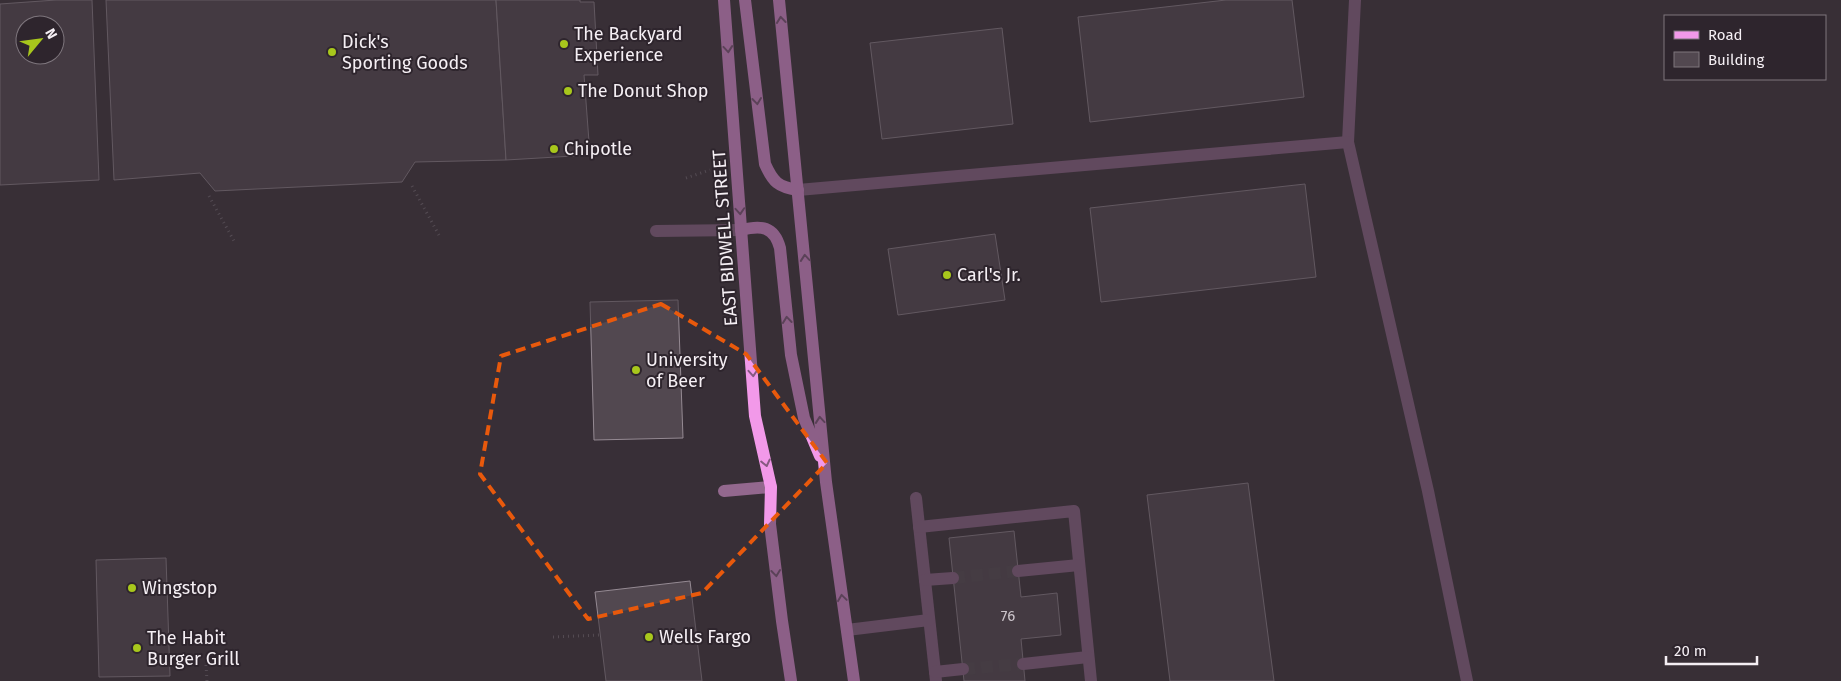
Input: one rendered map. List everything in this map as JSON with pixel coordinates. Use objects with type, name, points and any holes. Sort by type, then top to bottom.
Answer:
[{"type":"main road","name":"EAST BIDWELL STREET","points":[[724,0],[755,416],[772,488],[770,524],[791,681]]},
{"type":"main road","points":[[745,0],[765,164],[777,184],[798,190]]},
{"type":"main road","points":[[779,0],[825,468],[854,681]]},
{"type":"main road","points":[[741,230],[762,227],[771,231],[777,238],[780,248],[791,355],[804,418],[825,468]]},
{"type":"lane","points":[[1355,0],[1348,142],[1428,491],[1468,681]]},
{"type":"lane","points":[[798,190],[1348,142]]},
{"type":"lane","points":[[656,231],[741,230]]},
{"type":"lane","points":[[724,491],[772,488]]},
{"type":"lane","points":[[916,498],[936,676],[963,669]]},
{"type":"lane","points":[[919,527],[1074,511],[1091,681]]},
{"type":"lane","points":[[1018,571],[1079,565]]},
{"type":"lane","points":[[925,580],[953,578]]},
{"type":"lane","points":[[847,630],[929,620]]},
{"type":"lane","points":[[1023,664],[1088,657]]},
{"type":"path","points":[[686,178],[710,170]]},
{"type":"path","points":[[412,186],[440,237]]},
{"type":"path","points":[[209,196],[234,241]]},
{"type":"path","points":[[553,637],[599,635]]},
{"type":"path","points":[[206,665],[207,681]]},
{"type":"highlighted area","points":[[661,304],[746,354],[827,463],[702,593],[588,619],[480,474],[501,356]]},
{"type":"building","points":[[56,0],[92,0],[99,180],[0,185],[0,4]]},
{"type":"building","points":[[106,0],[496,0],[506,160],[415,162],[402,182],[215,191],[200,173],[114,180]]},
{"type":"building","points":[[496,0],[580,0],[580,2],[594,2],[598,75],[584,75],[590,155],[506,160]]},
{"type":"building","points":[[1226,0],[1292,0],[1304,97],[1090,122],[1078,17]]},
{"type":"building","points":[[1002,28],[1013,124],[882,139],[870,43]]},
{"type":"building","points":[[1305,184],[1316,277],[1101,302],[1090,208]]},
{"type":"building","name":"Carl's Jr.","points":[[995,234],[1005,300],[898,315],[888,249]]},
{"type":"building","name":"University of Beer","points":[[678,300],[683,438],[594,440],[590,302]]},
{"type":"building","points":[[1248,483],[1274,681],[1170,681],[1147,495]]},
{"type":"building","points":[[1014,531],[1021,597],[1057,593],[1061,635],[1021,639],[1025,681],[964,681],[949,538]]},
{"type":"building","points":[[166,558],[170,676],[99,677],[96,560]]},
{"type":"building","name":"Wells Fargo","points":[[690,581],[702,681],[606,681],[595,592]]},
{"type":"tunnel","points":[[953,578],[1018,571]]},
{"type":"tunnel","points":[[963,669],[1023,664]]},
{"type":"place","name":"The Backyard Experience","points":[[564,44]]},
{"type":"place","name":"Dick's Sporting Goods","points":[[332,52]]},
{"type":"place","name":"The Donut Shop","points":[[568,91]]},
{"type":"place","name":"Chipotle","points":[[554,149]]},
{"type":"place","name":"Carl's Jr.","points":[[947,275]]},
{"type":"place","name":"University of Beer","points":[[636,370]]},
{"type":"place","name":"Wingstop","points":[[132,588]]},
{"type":"place","name":"Wells Fargo","points":[[649,637]]},
{"type":"place","name":"The Habit Burger Grill","points":[[137,648]]}]
